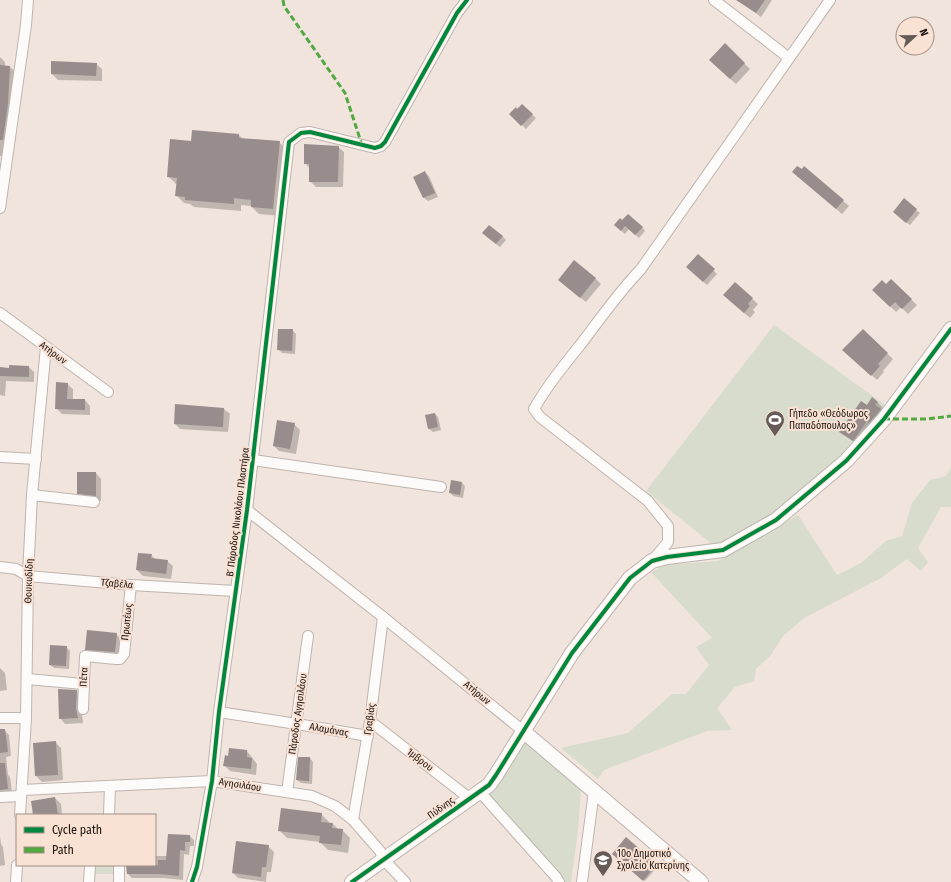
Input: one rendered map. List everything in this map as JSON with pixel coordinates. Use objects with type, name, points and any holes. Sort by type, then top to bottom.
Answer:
[{"type":"street","points":[[0,208],[26,25],[28,0]]},
{"type":"street","name":"Β΄ Πάροδος Νικολάου Πλαστήρα","points":[[192,882],[197,867],[212,781],[219,712],[247,510],[289,142],[301,133],[310,132],[375,148],[381,146],[385,142],[457,13],[467,0]]},
{"type":"street","points":[[714,0],[789,58]]},
{"type":"street","points":[[652,561],[668,542],[668,526],[648,501],[540,417],[534,409],[541,395],[628,283],[641,269],[830,0]]},
{"type":"street","name":"Ατήρων","points":[[0,313],[108,392]]},
{"type":"street","points":[[652,561],[667,557],[723,550],[776,520],[846,461],[884,419],[951,329]]},
{"type":"street","name":"Θουκυδίδη","points":[[20,814],[26,718],[28,576],[32,495],[46,347]]},
{"type":"street","points":[[0,457],[36,458]]},
{"type":"street","points":[[253,460],[441,487]]},
{"type":"street","points":[[32,495],[94,502]]},
{"type":"street","name":"Ατήρων","points":[[247,510],[383,616],[523,731],[702,882]]},
{"type":"street","name":"Πύδνης","points":[[352,882],[488,785],[496,775],[572,653],[630,578],[652,561]]},
{"type":"street","name":"Τζαβέλα","points":[[0,567],[16,569],[28,576],[131,585],[236,591]]},
{"type":"street","name":"Πρωτέως","points":[[120,658],[124,654],[131,585]]},
{"type":"street","name":"Γραβιάς","points":[[353,820],[368,736],[383,616]]},
{"type":"street","name":"Πάροδος Αγησιλάου","points":[[287,792],[308,636]]},
{"type":"street","name":"Πέτα","points":[[82,709],[85,656],[116,659],[120,658]]},
{"type":"street","points":[[27,679],[83,684]]},
{"type":"street","name":"Αλαμάνας","points":[[219,712],[368,736]]},
{"type":"street","points":[[0,718],[26,718]]},
{"type":"street","name":"Ίμβρου","points":[[370,721],[474,795],[556,877],[559,882]]},
{"type":"street","name":"Αγησιλάου","points":[[0,797],[21,793],[110,786],[212,781],[312,796],[335,806],[353,820],[380,852],[383,859],[405,882]]},
{"type":"street","points":[[109,814],[110,786]]},
{"type":"street","points":[[582,882],[594,791]]},
{"type":"street","points":[[16,882],[17,866]]},
{"type":"street","points":[[90,866],[90,882]]},
{"type":"street","points":[[119,866],[119,882]]},
{"type":"green space","name":"Γήπεδο «Θεόδωρος Παπαδόπουλος»","points":[[774,325],[888,407],[874,426],[775,517],[717,548],[646,491]]},
{"type":"green space","points":[[951,467],[951,507],[941,507],[918,548],[928,562],[921,571],[907,559],[881,578],[804,618],[783,636],[771,655],[756,669],[754,681],[735,687],[717,708],[732,730],[707,731],[604,770],[598,779],[561,748],[628,733],[672,694],[686,694],[709,665],[696,647],[712,638],[651,572],[665,565],[718,561],[798,515],[837,575],[861,563],[886,541],[902,536],[912,503],[930,480],[946,476]]},
{"type":"green space","points":[[525,740],[581,788],[578,831],[571,882],[563,882],[562,877],[484,793]]},
{"type":"green space","points":[[92,866],[114,866],[114,874],[92,874]]},
{"type":"building","points":[[736,0],[765,0],[756,13]]},
{"type":"building","points":[[725,43],[745,63],[730,79],[709,60]]},
{"type":"building","points":[[51,61],[97,63],[96,76],[51,74]]},
{"type":"building","points":[[0,65],[10,66],[8,104],[3,140],[0,140]]},
{"type":"building","points":[[522,104],[533,114],[521,126],[509,114],[516,107],[517,109]]},
{"type":"building","points":[[192,130],[239,134],[239,138],[280,141],[273,209],[251,207],[251,200],[234,198],[234,204],[185,200],[185,197],[175,196],[177,178],[167,177],[170,139],[191,141]]},
{"type":"building","points":[[304,144],[339,146],[338,182],[309,182],[309,164],[304,164]]},
{"type":"building","points":[[797,166],[802,169],[804,166],[844,200],[836,209],[792,172]]},
{"type":"building","points":[[425,171],[435,193],[423,198],[413,177]]},
{"type":"building","points":[[904,198],[917,209],[906,223],[893,212]]},
{"type":"building","points":[[628,214],[643,227],[635,235],[625,226],[621,231],[614,225],[620,218],[622,220]]},
{"type":"building","points":[[489,225],[503,236],[496,244],[482,233]]},
{"type":"building","points":[[698,254],[715,269],[703,282],[686,267]]},
{"type":"building","points":[[574,260],[596,278],[580,298],[558,280]]},
{"type":"building","points":[[891,279],[912,299],[902,309],[895,302],[890,307],[872,290],[882,280],[886,284]]},
{"type":"building","points":[[735,282],[753,298],[748,304],[750,306],[744,313],[723,295]]},
{"type":"building","points":[[278,329],[293,329],[292,351],[277,350]]},
{"type":"building","points":[[863,329],[888,353],[878,364],[880,366],[871,376],[842,350]]},
{"type":"building","points":[[9,365],[29,366],[29,377],[0,376],[0,367],[9,368]]},
{"type":"building","points":[[56,382],[68,383],[67,399],[85,399],[85,410],[55,409]]},
{"type":"building","points":[[872,397],[878,402],[875,405],[881,409],[869,423],[867,421],[853,441],[839,432],[861,401],[867,405]]},
{"type":"building","points":[[175,404],[224,408],[223,427],[174,424]]},
{"type":"building","points":[[435,413],[438,427],[428,429],[425,415]]},
{"type":"building","points":[[277,420],[295,423],[290,449],[273,446]]},
{"type":"building","points":[[77,472],[96,472],[96,496],[77,494]]},
{"type":"building","points":[[451,480],[462,482],[460,495],[449,493]]},
{"type":"building","points":[[138,553],[152,554],[151,558],[168,560],[166,574],[136,570]]},
{"type":"building","points":[[87,630],[117,633],[115,652],[85,650]]},
{"type":"building","points":[[50,645],[67,646],[66,666],[49,665]]},
{"type":"building","points":[[58,689],[77,690],[76,709],[78,718],[59,719]]},
{"type":"building","points":[[0,729],[5,729],[8,752],[0,753]]},
{"type":"building","points":[[56,741],[58,775],[35,776],[33,743]]},
{"type":"building","points":[[229,748],[247,750],[247,757],[252,758],[251,769],[223,766],[225,755],[228,756]]},
{"type":"building","points":[[298,757],[310,757],[309,781],[296,780]]},
{"type":"building","points":[[0,763],[5,763],[8,789],[0,790]]},
{"type":"building","points":[[55,797],[58,814],[33,814],[31,801]]},
{"type":"building","points":[[281,808],[322,813],[321,822],[333,823],[332,828],[343,829],[341,845],[319,843],[320,836],[278,831]]},
{"type":"building","points":[[168,834],[190,835],[190,842],[185,842],[185,851],[180,850],[179,876],[127,874],[126,866],[156,866],[158,865],[158,860],[166,860]]},
{"type":"building","points":[[626,837],[657,864],[643,881],[612,854]]},
{"type":"building","points":[[236,841],[269,845],[266,867],[262,867],[261,877],[232,873]]},
{"type":"marked path","points":[[283,0],[284,6],[345,93],[362,145]]},
{"type":"marked path","points":[[884,419],[927,419],[951,416]]},
{"type":"cycle path","points":[[192,882],[197,867],[212,781],[219,712],[247,510],[289,142],[301,133],[310,132],[375,148],[381,146],[385,142],[457,13],[467,0]]},
{"type":"cycle path","points":[[352,882],[489,785],[572,653],[630,578],[652,561],[667,557],[723,550],[776,520],[846,461],[884,419],[951,329]]},
{"type":"place","name":"Γήπεδο «Θεόδωρος Παπαδόπουλος»","points":[[775,437]]},
{"type":"place","name":"10ο Δημοτικό Σχολείο Κατερίνης","points":[[603,877]]}]
